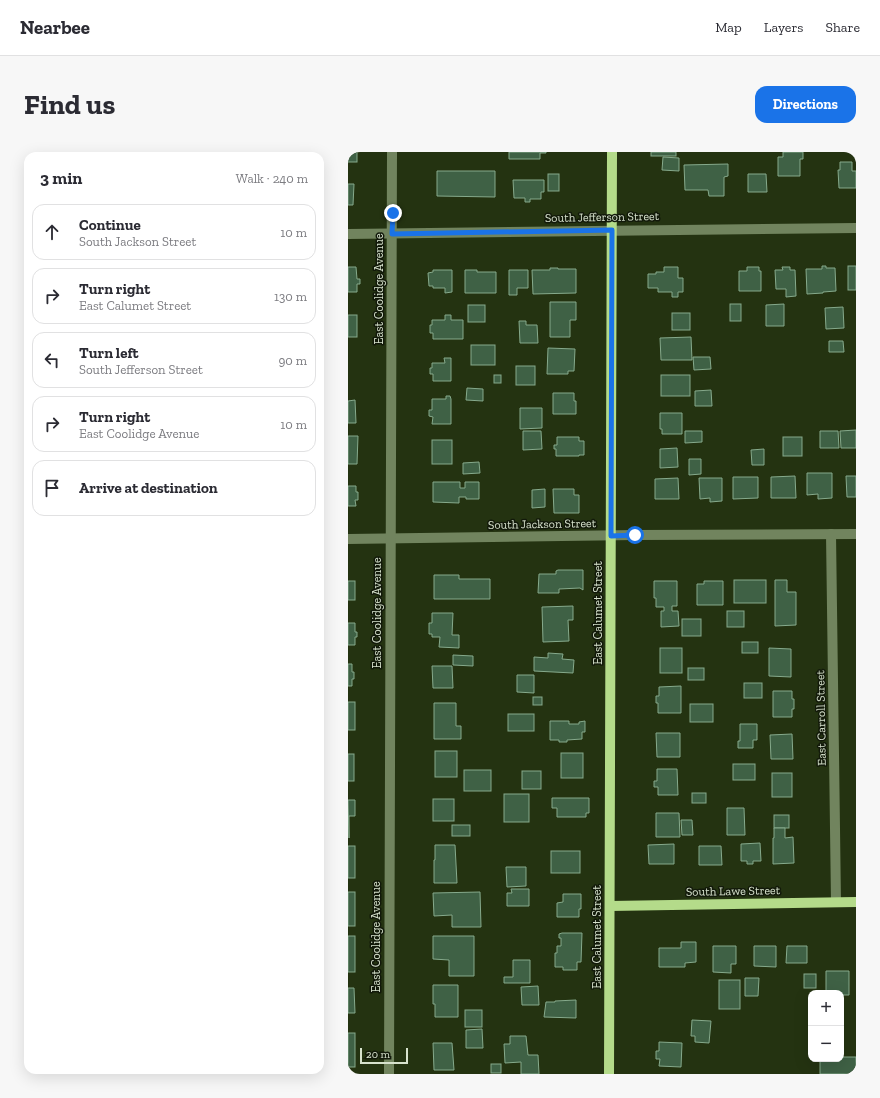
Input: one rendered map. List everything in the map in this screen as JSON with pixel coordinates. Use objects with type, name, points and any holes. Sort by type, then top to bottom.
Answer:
[{"type":"main road","name":"East Calumet Street","points":[[609,1074],[612,152]]},
{"type":"main road","name":"South Lawe Street","points":[[610,906],[856,902]]},
{"type":"street","name":"East Coolidge Avenue","points":[[389,1074],[392,152]]},
{"type":"street","name":"South Jefferson Street","points":[[348,234],[856,228]]},
{"type":"street","name":"East Carroll Street","points":[[831,534],[836,902]]},
{"type":"street","name":"South Jackson Street","points":[[348,540],[856,534]]},
{"type":"building","points":[[348,152],[357,152],[357,162],[348,162]]},
{"type":"building","points":[[509,152],[546,153],[540,153],[540,159],[509,159]]},
{"type":"building","points":[[651,152],[676,152],[676,156],[651,156]]},
{"type":"building","points":[[783,152],[803,152],[803,159],[800,159],[800,176],[778,176],[778,157],[783,157]]},
{"type":"building","points":[[663,157],[679,158],[679,171],[662,170]]},
{"type":"building","points":[[840,162],[852,162],[852,171],[856,171],[856,188],[839,188],[838,170],[840,170]]},
{"type":"building","points":[[728,164],[728,176],[724,177],[724,196],[709,196],[708,190],[685,190],[684,165]]},
{"type":"building","points":[[437,171],[495,171],[495,197],[437,196]]},
{"type":"building","points":[[548,174],[559,174],[559,191],[548,191]]},
{"type":"building","points":[[748,174],[766,174],[767,192],[748,192]]},
{"type":"building","points":[[513,180],[544,180],[544,192],[541,192],[541,199],[530,199],[530,202],[525,202],[525,198],[514,198]]},
{"type":"building","points":[[348,184],[354,184],[353,205],[348,205]]},
{"type":"building","points":[[822,266],[826,266],[826,268],[835,268],[836,291],[807,294],[806,269],[822,269]]},
{"type":"building","points":[[848,266],[856,266],[856,290],[848,290]]},
{"type":"building","points":[[348,267],[356,267],[357,279],[360,279],[360,284],[357,284],[357,292],[348,292]]},
{"type":"building","points":[[664,267],[678,267],[678,278],[683,278],[683,292],[678,292],[678,297],[672,297],[672,292],[658,292],[658,288],[648,288],[648,274],[664,272]]},
{"type":"building","points":[[747,267],[759,267],[759,271],[761,271],[761,291],[739,291],[739,271],[747,271]]},
{"type":"building","points":[[782,267],[790,267],[790,270],[795,270],[796,296],[786,297],[786,289],[776,289],[775,270],[783,270]]},
{"type":"building","points":[[550,268],[576,269],[576,293],[533,294],[532,270],[550,270]]},
{"type":"building","points":[[433,270],[452,270],[452,292],[445,293],[445,288],[433,288],[433,286],[429,286],[428,273],[433,272]]},
{"type":"building","points":[[465,270],[477,270],[477,272],[496,272],[496,293],[465,293]]},
{"type":"building","points":[[509,270],[528,270],[528,288],[517,288],[517,295],[509,295]]},
{"type":"building","points":[[550,302],[576,302],[576,320],[570,320],[570,337],[550,337]]},
{"type":"building","points":[[730,304],[741,304],[741,321],[730,321]]},
{"type":"building","points":[[784,304],[784,326],[766,326],[766,305]]},
{"type":"building","points":[[468,305],[485,305],[485,322],[468,322]]},
{"type":"building","points":[[843,307],[844,328],[826,329],[825,308]]},
{"type":"building","points":[[672,313],[690,313],[690,330],[672,330]]},
{"type":"building","points":[[348,315],[357,315],[357,337],[348,337]]},
{"type":"building","points":[[445,315],[451,315],[451,320],[463,320],[463,339],[433,339],[433,333],[430,333],[430,325],[432,325],[432,320],[445,320]]},
{"type":"building","points":[[519,321],[526,321],[526,325],[537,325],[538,343],[520,343]]},
{"type":"building","points":[[691,337],[692,360],[661,360],[660,338]]},
{"type":"building","points":[[829,341],[843,341],[844,352],[829,352]]},
{"type":"building","points":[[471,345],[495,345],[495,365],[471,365]]},
{"type":"building","points":[[548,348],[575,349],[574,371],[568,371],[568,374],[547,374]]},
{"type":"building","points":[[693,357],[710,357],[711,369],[694,370]]},
{"type":"building","points":[[444,358],[451,358],[451,381],[433,381],[433,374],[430,374],[432,363],[445,363]]},
{"type":"building","points":[[516,366],[535,366],[535,385],[516,385]]},
{"type":"building","points":[[494,375],[501,375],[501,383],[494,383]]},
{"type":"building","points":[[661,375],[690,375],[690,396],[661,396]]},
{"type":"building","points":[[467,388],[483,389],[483,401],[466,400]]},
{"type":"building","points":[[711,390],[712,406],[695,406],[695,391]]},
{"type":"building","points":[[553,393],[574,393],[574,401],[576,401],[576,414],[553,414]]},
{"type":"building","points":[[446,396],[450,396],[451,399],[451,424],[432,424],[433,417],[429,416],[429,410],[432,410],[432,399],[446,399]]},
{"type":"building","points":[[355,400],[356,423],[348,423],[348,401]]},
{"type":"building","points":[[520,408],[542,408],[542,428],[520,429]]},
{"type":"building","points":[[660,413],[682,413],[682,434],[662,434],[662,429],[660,429]]},
{"type":"building","points":[[856,430],[856,448],[841,448],[840,431]]},
{"type":"building","points":[[523,431],[541,431],[542,449],[523,450]]},
{"type":"building","points":[[685,431],[702,431],[702,442],[685,443]]},
{"type":"building","points":[[820,431],[838,431],[839,448],[820,448]]},
{"type":"building","points":[[348,436],[358,436],[357,464],[348,464]]},
{"type":"building","points":[[557,437],[579,437],[579,441],[584,441],[584,455],[556,456],[556,449],[554,449],[554,445],[557,445]]},
{"type":"building","points":[[783,437],[802,437],[802,456],[783,456]]},
{"type":"building","points":[[432,440],[452,440],[452,464],[432,464]]},
{"type":"building","points":[[677,448],[678,467],[660,468],[660,449]]},
{"type":"building","points":[[764,449],[764,465],[752,465],[751,450]]},
{"type":"building","points":[[689,459],[701,459],[701,474],[689,475]]},
{"type":"building","points":[[479,462],[480,473],[463,474],[463,463]]},
{"type":"building","points":[[807,473],[832,473],[832,498],[818,499],[818,494],[807,495]]},
{"type":"building","points":[[795,476],[796,498],[771,498],[771,477]]},
{"type":"building","points":[[846,476],[856,476],[856,497],[847,497]]},
{"type":"building","points":[[733,477],[758,477],[758,498],[733,499]]},
{"type":"building","points":[[678,478],[679,499],[655,499],[655,479]]},
{"type":"building","points":[[699,478],[722,478],[722,501],[710,502],[710,498],[700,499]]},
{"type":"building","points":[[433,482],[460,482],[460,488],[465,488],[465,482],[479,482],[479,499],[466,499],[466,497],[459,497],[459,503],[433,502]]},
{"type":"building","points":[[348,486],[356,486],[358,500],[355,500],[356,506],[348,506]]},
{"type":"building","points":[[545,489],[545,507],[532,508],[532,490]]},
{"type":"building","points":[[553,489],[574,489],[574,495],[579,495],[579,513],[554,513]]},
{"type":"building","points":[[583,570],[583,590],[580,588],[559,589],[559,593],[538,593],[539,574],[556,574],[556,571]]},
{"type":"building","points":[[434,575],[459,575],[459,579],[490,579],[490,599],[434,599]]},
{"type":"building","points":[[734,580],[766,580],[766,603],[734,603]]},
{"type":"building","points":[[775,580],[787,580],[787,592],[796,592],[796,625],[775,626]]},
{"type":"building","points":[[348,581],[355,581],[355,600],[348,600]]},
{"type":"building","points":[[654,581],[677,581],[677,606],[672,606],[672,611],[678,611],[679,626],[661,627],[661,611],[664,611],[664,607],[656,607],[656,598],[654,598]]},
{"type":"building","points":[[704,581],[723,581],[723,605],[697,605],[697,584],[704,584]]},
{"type":"building","points":[[573,606],[573,620],[568,620],[569,641],[543,642],[542,607]]},
{"type":"building","points":[[727,611],[744,611],[744,627],[727,627]]},
{"type":"building","points":[[432,613],[453,613],[452,635],[459,635],[459,648],[439,647],[440,637],[432,637],[432,634],[429,634],[429,623],[432,623]]},
{"type":"building","points":[[682,619],[701,619],[701,636],[682,636]]},
{"type":"building","points":[[348,623],[355,623],[355,632],[357,632],[357,637],[355,637],[355,645],[348,645]]},
{"type":"building","points":[[742,642],[758,642],[758,653],[742,653]]},
{"type":"building","points":[[660,648],[682,648],[682,673],[660,673]]},
{"type":"building","points":[[769,648],[791,649],[791,677],[769,676]]},
{"type":"building","points":[[548,653],[563,654],[562,659],[574,660],[573,673],[534,671],[534,657],[548,658]]},
{"type":"building","points":[[453,655],[473,656],[473,666],[453,665]]},
{"type":"building","points":[[348,664],[352,664],[352,672],[354,672],[352,686],[348,686]]},
{"type":"building","points":[[432,666],[452,666],[453,688],[433,688]]},
{"type":"building","points":[[688,668],[704,668],[704,680],[688,680]]},
{"type":"building","points":[[517,675],[534,675],[534,693],[517,692]]},
{"type":"building","points":[[744,683],[762,683],[762,698],[744,698]]},
{"type":"building","points":[[681,686],[681,713],[658,713],[656,696],[659,696],[659,687]]},
{"type":"building","points":[[773,691],[792,691],[794,709],[792,709],[792,717],[773,717]]},
{"type":"building","points":[[533,697],[542,697],[542,705],[533,705]]},
{"type":"building","points":[[348,702],[355,702],[355,730],[348,730]]},
{"type":"building","points":[[434,703],[456,703],[456,726],[461,726],[461,739],[434,739]]},
{"type":"building","points":[[690,704],[713,704],[713,722],[690,722]]},
{"type":"building","points":[[508,714],[534,714],[534,731],[508,731]]},
{"type":"building","points":[[550,721],[569,721],[569,724],[579,724],[579,722],[585,721],[585,732],[582,732],[582,739],[567,740],[567,742],[550,740]]},
{"type":"building","points":[[740,724],[757,724],[757,740],[753,740],[753,748],[738,748],[738,741],[740,741]]},
{"type":"building","points":[[656,733],[680,733],[680,757],[657,757]]},
{"type":"building","points":[[792,734],[793,759],[771,759],[770,735]]},
{"type":"building","points":[[435,751],[457,751],[457,777],[435,777]]},
{"type":"building","points":[[561,753],[583,753],[583,778],[561,778]]},
{"type":"building","points":[[348,754],[354,754],[354,781],[348,781]]},
{"type":"building","points":[[733,764],[755,764],[755,780],[733,780]]},
{"type":"building","points":[[657,769],[677,769],[678,795],[658,795],[658,787],[654,787],[654,781],[657,781]]},
{"type":"building","points":[[464,770],[491,770],[491,791],[464,791]]},
{"type":"building","points":[[522,771],[541,771],[541,789],[522,789]]},
{"type":"building","points":[[772,773],[792,773],[792,797],[772,797]]},
{"type":"building","points":[[692,793],[706,793],[706,803],[692,803]]},
{"type":"building","points":[[504,794],[529,794],[529,822],[504,822]]},
{"type":"building","points":[[552,798],[589,798],[589,813],[586,813],[586,817],[557,817],[557,808],[552,808]]},
{"type":"building","points":[[433,799],[454,799],[454,821],[433,821]]},
{"type":"building","points":[[348,800],[355,800],[355,816],[349,816],[349,838]]},
{"type":"building","points":[[727,808],[744,808],[745,835],[727,835]]},
{"type":"building","points":[[656,813],[679,813],[680,837],[656,837]]},
{"type":"building","points":[[774,815],[789,815],[789,828],[774,828]]},
{"type":"building","points":[[681,820],[692,820],[693,835],[682,835]]},
{"type":"building","points":[[452,825],[470,825],[470,836],[452,836]]},
{"type":"building","points":[[774,828],[785,828],[785,838],[793,837],[794,863],[773,864]]},
{"type":"building","points":[[760,843],[761,861],[753,861],[753,864],[747,864],[747,861],[741,861],[741,844]]},
{"type":"building","points":[[674,844],[674,864],[649,864],[648,845]]},
{"type":"building","points":[[435,845],[455,845],[457,883],[434,883]]},
{"type":"building","points":[[348,846],[355,846],[355,878],[348,878]]},
{"type":"building","points":[[699,846],[721,846],[722,865],[699,865]]},
{"type":"building","points":[[551,851],[580,851],[580,873],[551,873]]},
{"type":"building","points":[[506,867],[526,867],[526,886],[507,887]]},
{"type":"building","points":[[511,889],[529,889],[529,906],[507,906],[507,893],[512,893]]},
{"type":"building","points":[[348,892],[355,892],[355,926],[348,926]]},
{"type":"building","points":[[480,892],[481,927],[452,927],[452,915],[434,916],[433,893]]},
{"type":"building","points":[[563,894],[581,894],[581,909],[579,909],[579,917],[557,917],[557,903],[563,902]]},
{"type":"building","points":[[582,933],[581,962],[577,962],[577,970],[563,970],[563,967],[555,967],[555,953],[557,953],[557,946],[561,946],[561,938],[559,938],[559,934]]},
{"type":"building","points":[[348,936],[355,936],[355,972],[348,972]]},
{"type":"building","points":[[433,936],[474,936],[474,976],[449,976],[449,960],[433,959]]},
{"type":"building","points":[[681,942],[696,942],[696,962],[685,963],[685,967],[659,967],[659,948],[681,948]]},
{"type":"building","points":[[713,946],[736,946],[736,964],[731,964],[731,973],[713,972]]},
{"type":"building","points":[[754,946],[776,946],[776,967],[754,966]]},
{"type":"building","points":[[787,946],[807,946],[807,963],[786,963]]},
{"type":"building","points":[[513,960],[530,960],[530,983],[504,983],[504,977],[513,977]]},
{"type":"building","points":[[826,971],[849,971],[849,995],[844,995],[844,990],[826,990]]},
{"type":"building","points":[[804,974],[816,974],[816,988],[804,988]]},
{"type":"building","points":[[745,978],[759,978],[758,996],[745,996]]},
{"type":"building","points":[[719,980],[740,980],[740,1009],[719,1009]]},
{"type":"building","points":[[433,985],[458,985],[458,1017],[435,1017]]},
{"type":"building","points":[[538,986],[539,1005],[522,1005],[521,987]]},
{"type":"building","points":[[348,988],[354,988],[355,1013],[348,1013]]},
{"type":"building","points":[[576,1000],[576,1018],[544,1017],[546,1002]]},
{"type":"building","points":[[465,1010],[482,1010],[482,1027],[465,1027]]},
{"type":"building","points":[[692,1020],[711,1021],[709,1043],[695,1042],[695,1036],[691,1036]]},
{"type":"building","points":[[482,1029],[483,1048],[466,1048],[466,1030]]},
{"type":"building","points":[[348,1033],[355,1033],[355,1067],[348,1067]]},
{"type":"building","points":[[510,1036],[526,1036],[528,1055],[538,1055],[539,1074],[521,1074],[521,1062],[505,1063],[504,1044],[510,1044]]},
{"type":"building","points":[[659,1042],[682,1043],[681,1067],[659,1066],[660,1059],[656,1059],[656,1051],[659,1051]]},
{"type":"building","points":[[433,1043],[452,1043],[454,1070],[434,1070]]},
{"type":"building","points":[[844,1057],[856,1057],[856,1074],[820,1074],[820,1062],[844,1062]]},
{"type":"building","points":[[491,1064],[501,1064],[501,1073],[491,1073]]},
{"type":"route","points":[[393,213],[392,234],[612,230],[611,536],[635,535]]}]
